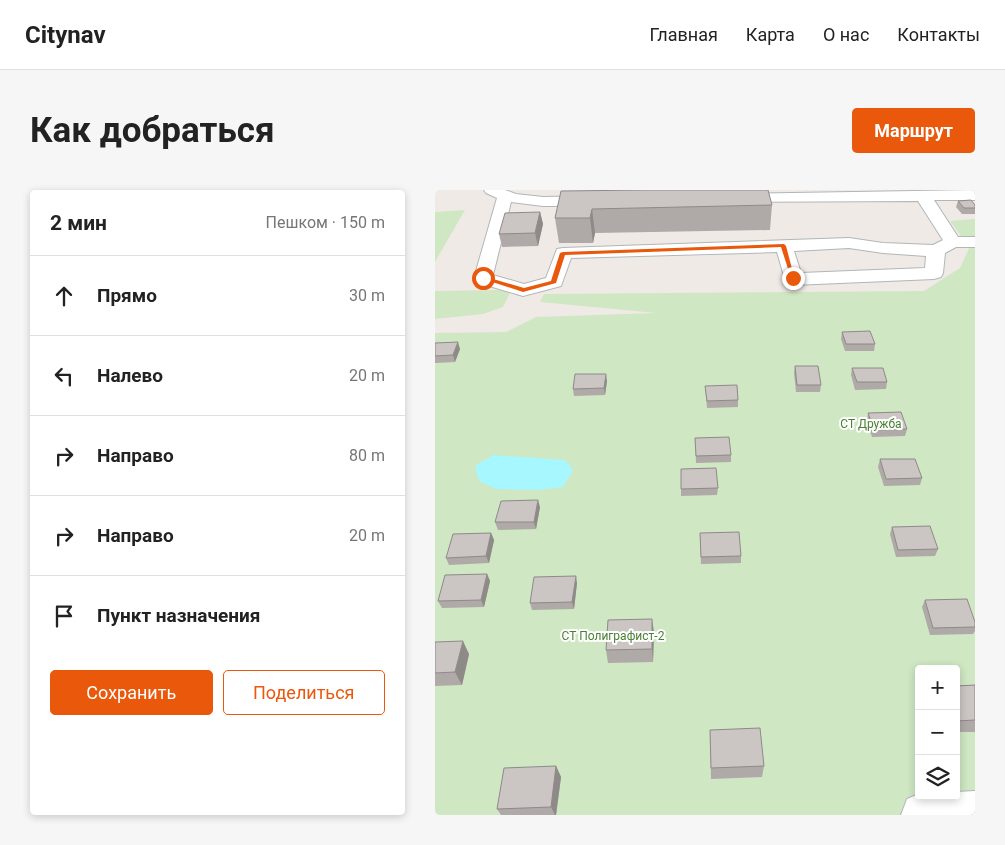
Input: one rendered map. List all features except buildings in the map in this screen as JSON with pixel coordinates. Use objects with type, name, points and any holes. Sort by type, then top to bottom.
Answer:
[{"type":"street","points":[[500,193],[554,202],[614,201]]},
{"type":"street","points":[[500,193],[504,200],[483,278],[523,290],[554,282],[563,253],[849,243],[883,248],[936,250],[953,242],[975,242]]},
{"type":"street","points":[[714,199],[975,195]]},
{"type":"street","points":[[923,196],[953,242]]},
{"type":"street","points":[[784,246],[793,278],[934,273],[936,250]]},
{"type":"street","points":[[921,814],[975,811]]},
{"type":"green space","points":[[465,210],[435,262],[435,212]]},
{"type":"green space","points":[[975,219],[975,239],[963,239],[950,221]]},
{"type":"green space","name":"СТ Полиграфист-2","points":[[970,246],[975,246],[975,815],[435,815],[435,333],[506,332],[536,317],[656,313],[540,302],[544,294],[924,291],[960,268]]},
{"type":"green space","points":[[435,291],[511,291],[503,307],[483,314],[435,319]]},
{"type":"water","points":[[493,455],[565,460],[573,470],[563,487],[538,490],[496,489],[479,481],[475,466]]},
{"type":"route","points":[[483,278],[523,290],[554,282],[563,253],[784,246],[793,278]]},
{"type":"park label","name":"СТ Дружба","points":[[871,424]]}]
